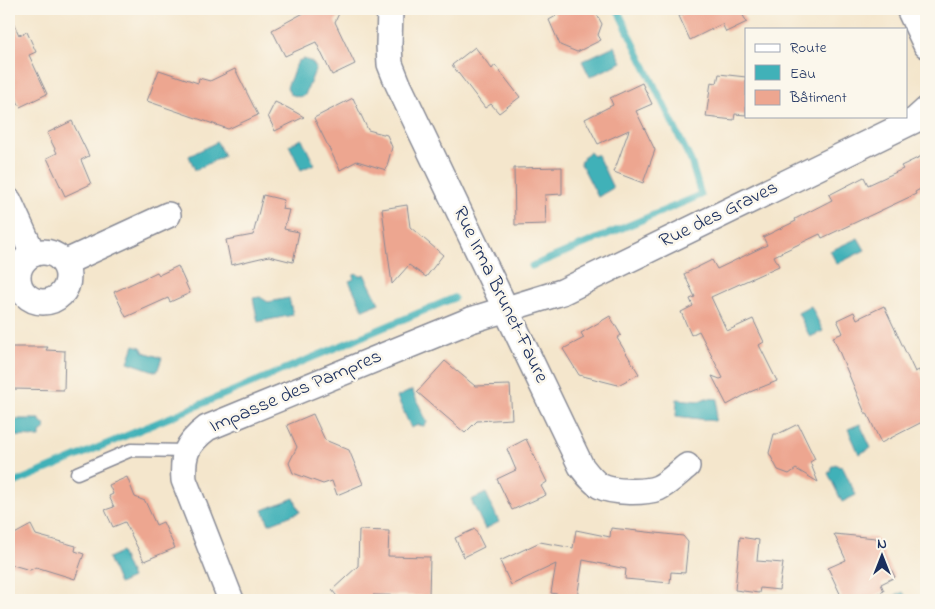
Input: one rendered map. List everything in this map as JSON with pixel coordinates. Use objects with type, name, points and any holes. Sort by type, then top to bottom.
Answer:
[{"type":"street","name":"Rue Irma Brunet-Faure","points":[[390,9],[390,64],[398,84],[581,466],[602,487],[636,491],[658,488],[687,466]]},
{"type":"street","points":[[909,9],[926,45]]},
{"type":"street","name":"Rue des Graves","points":[[507,309],[562,292],[915,120],[926,110]]},
{"type":"street","points":[[9,201],[33,254]]},
{"type":"street","points":[[64,263],[168,215]]},
{"type":"street","points":[[50,253],[64,263],[68,271],[68,280],[60,295],[53,300],[36,301],[14,288],[21,266],[26,258],[33,254],[50,253]]},
{"type":"street","name":"Impasse des Pampres","points":[[186,451],[191,442],[207,428],[472,320],[507,309]]},
{"type":"street","points":[[186,451],[183,469],[187,491],[231,600]]},
{"type":"lane","points":[[77,473],[131,450],[186,451]]},
{"type":"water","points":[[614,46],[622,62],[590,77],[582,61]]},
{"type":"water","points":[[304,59],[312,62],[316,68],[305,95],[299,97],[290,94],[287,87],[298,61]]},
{"type":"water","points":[[302,139],[314,164],[301,170],[289,145]]},
{"type":"water","points":[[217,142],[224,156],[195,170],[189,156]]},
{"type":"water","points":[[590,152],[593,156],[597,154],[613,188],[598,197],[580,162]]},
{"type":"water","points":[[858,238],[865,250],[837,264],[830,251]]},
{"type":"water","points":[[356,273],[360,276],[364,274],[379,303],[363,310],[349,281],[354,279],[353,276]]},
{"type":"water","points":[[260,297],[268,302],[289,298],[293,315],[258,322],[253,298]]},
{"type":"water","points":[[811,306],[823,331],[810,337],[798,313]]},
{"type":"water","points":[[134,345],[141,347],[144,352],[162,358],[157,372],[128,362]]},
{"type":"water","points":[[412,390],[427,422],[424,426],[418,425],[411,428],[397,397]]},
{"type":"water","points":[[706,398],[718,399],[715,421],[676,416],[677,399],[699,401]]},
{"type":"water","points":[[9,419],[40,419],[45,429],[40,433],[40,437],[9,436]]},
{"type":"water","points":[[860,424],[871,448],[859,454],[848,429]]},
{"type":"water","points":[[835,464],[840,467],[842,466],[856,495],[842,502],[828,473]]},
{"type":"water","points":[[486,493],[499,522],[485,529],[471,500]]},
{"type":"water","points":[[294,498],[300,512],[269,524],[263,510]]},
{"type":"water","points":[[121,552],[132,578],[119,584],[108,558]]},
{"type":"water","points":[[903,592],[908,600],[885,600]]},
{"type":"building","points":[[311,9],[341,9],[335,22],[355,64],[332,75],[316,42],[285,56],[272,30]]},
{"type":"building","points":[[552,9],[594,9],[602,24],[598,35],[601,40],[577,52],[560,45],[549,20],[556,16]]},
{"type":"building","points":[[694,9],[752,9],[742,14],[747,22],[726,32],[722,24],[690,40],[679,16]]},
{"type":"building","points":[[9,13],[19,35],[27,32],[36,52],[29,55],[47,94],[20,107],[9,83]]},
{"type":"building","points":[[475,47],[492,69],[495,65],[520,97],[499,113],[491,104],[485,108],[452,65]]},
{"type":"building","points":[[235,69],[258,115],[228,129],[147,101],[159,70],[198,83],[199,78],[210,81]]},
{"type":"building","points":[[719,74],[745,77],[745,115],[735,114],[734,120],[706,117],[711,82],[717,83]]},
{"type":"building","points":[[642,83],[652,104],[636,111],[655,150],[643,183],[614,172],[629,130],[598,144],[585,119],[613,105],[610,98]]},
{"type":"building","points":[[353,98],[368,130],[387,135],[392,147],[386,170],[357,161],[340,170],[314,118]]},
{"type":"building","points":[[275,102],[304,117],[275,131],[268,116]]},
{"type":"building","points":[[72,121],[89,156],[81,160],[91,184],[65,196],[47,158],[57,153],[47,133]]},
{"type":"building","points":[[926,154],[926,186],[915,192],[916,194],[822,238],[820,234],[774,256],[779,266],[711,297],[727,331],[753,319],[764,342],[759,345],[777,381],[750,392],[727,405],[712,376],[720,379],[723,378],[699,331],[691,335],[681,312],[693,306],[690,299],[695,297],[684,274],[712,260],[717,269],[767,245],[763,237],[832,200],[829,195],[864,177],[868,185],[903,169],[901,166]]},
{"type":"building","points":[[562,167],[562,194],[545,195],[546,224],[515,225],[514,168]]},
{"type":"building","points":[[263,195],[284,200],[282,209],[289,210],[284,229],[299,232],[293,262],[269,256],[231,265],[226,240],[253,235]]},
{"type":"building","points":[[407,205],[410,227],[443,255],[426,277],[409,265],[392,284],[382,209]]},
{"type":"building","points":[[178,266],[190,293],[170,302],[168,298],[126,317],[114,292],[157,272],[159,275]]},
{"type":"building","points":[[884,306],[915,372],[919,370],[926,387],[926,420],[881,443],[867,413],[865,413],[833,337],[843,333],[837,320],[854,312],[857,319]]},
{"type":"building","points":[[610,316],[621,335],[617,338],[639,374],[618,385],[579,375],[563,349],[584,338],[581,333]]},
{"type":"building","points":[[9,347],[48,347],[46,350],[65,351],[64,390],[13,389],[13,379],[9,379]]},
{"type":"building","points":[[445,361],[475,386],[510,385],[512,419],[477,421],[465,433],[417,392]]},
{"type":"building","points":[[313,414],[325,440],[349,450],[363,484],[337,495],[332,481],[323,484],[293,473],[289,463],[297,447],[287,425]]},
{"type":"building","points":[[798,424],[815,459],[810,462],[818,482],[796,469],[789,474],[778,470],[769,453],[774,434],[778,434]]},
{"type":"building","points":[[526,439],[547,482],[541,486],[546,495],[512,510],[497,479],[516,470],[507,449]]},
{"type":"building","points":[[127,477],[135,497],[145,501],[156,525],[163,522],[175,548],[144,561],[125,522],[113,527],[105,510],[114,507],[109,496],[113,494],[109,485]]},
{"type":"building","points":[[31,525],[36,535],[76,546],[75,551],[84,554],[75,579],[36,567],[30,570],[9,564],[9,537]]},
{"type":"building","points":[[611,528],[683,536],[688,542],[685,573],[671,572],[670,583],[625,579],[626,569],[583,560],[577,598],[551,593],[556,564],[511,585],[500,561],[540,542],[573,548],[576,530],[610,537]]},
{"type":"building","points":[[475,529],[484,547],[464,557],[455,538]]},
{"type":"building","points":[[359,530],[389,531],[388,556],[430,557],[429,596],[373,595],[378,600],[340,600],[332,590],[358,566]]},
{"type":"building","points":[[834,534],[876,538],[895,577],[881,584],[884,591],[865,600],[843,600],[828,568],[846,560]]},
{"type":"building","points":[[740,537],[759,540],[757,561],[783,563],[779,590],[760,588],[759,593],[735,590]]},
{"type":"waterway","points":[[532,266],[701,195],[691,161],[617,9]]},
{"type":"waterway","points":[[9,485],[454,298]]}]
